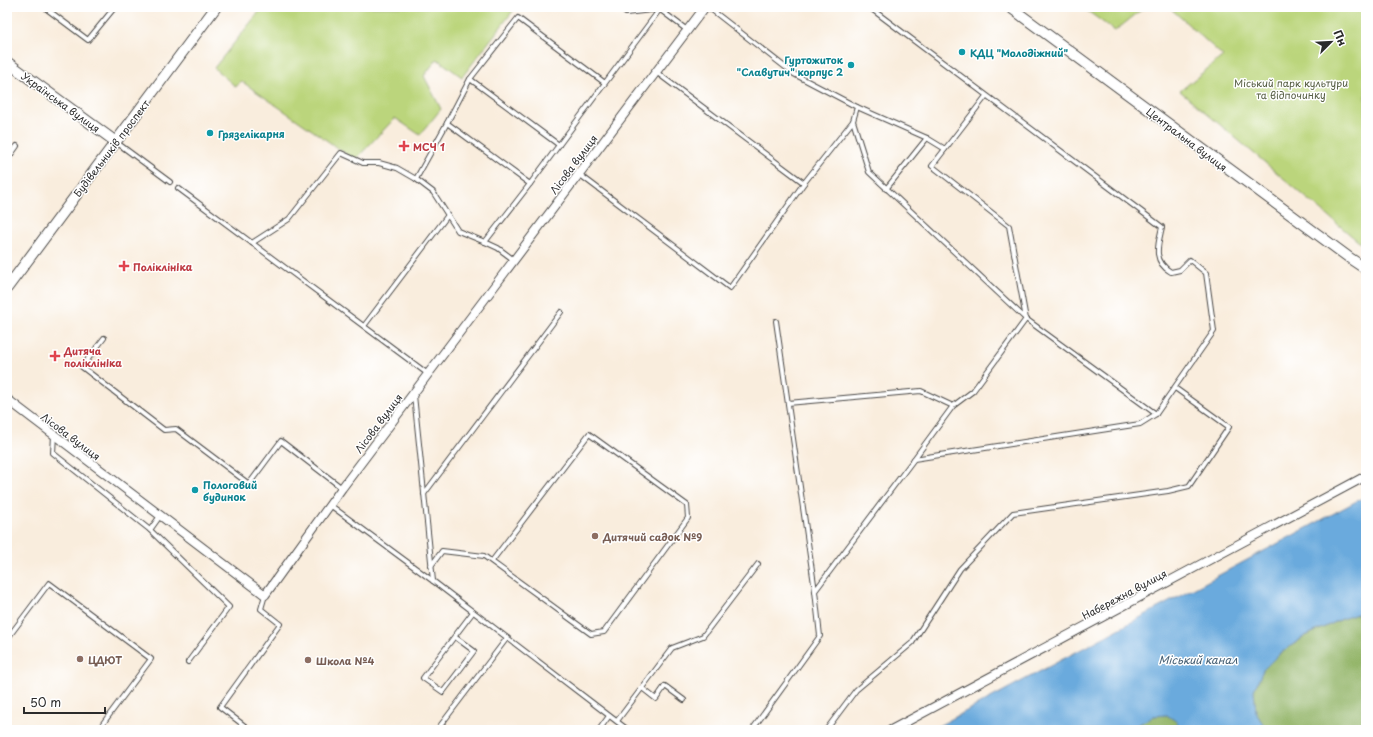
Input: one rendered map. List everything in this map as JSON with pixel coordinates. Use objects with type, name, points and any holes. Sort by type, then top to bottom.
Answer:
[{"type":"street","name":"Будівельників проспект","points":[[7,288],[216,7]]},
{"type":"street","name":"Лісова вулиця","points":[[7,399],[265,595],[342,488],[705,7]]},
{"type":"street","name":"Центральна вулиця","points":[[1010,7],[1350,259],[1366,269]]},
{"type":"street","name":"Українська вулиця","points":[[7,62],[116,142]]},
{"type":"street","name":"Набережна вулиця","points":[[891,730],[1366,476]]},
{"type":"lane","points":[[44,7],[88,40],[115,7]]},
{"type":"lane","points":[[618,7],[626,13],[658,8],[687,30]]},
{"type":"lane","points":[[708,7],[794,74],[857,107],[926,138],[945,149]]},
{"type":"lane","points":[[870,7],[986,96],[1162,227],[1158,245],[1158,257],[1164,268],[1171,272],[1180,270],[1190,260],[1206,273],[1214,331],[1156,414],[1140,424],[914,458]]},
{"type":"lane","points":[[485,242],[605,83],[658,8]]},
{"type":"lane","points":[[416,179],[470,79],[518,18],[605,83]]},
{"type":"lane","points":[[656,72],[804,183]]},
{"type":"lane","points":[[470,79],[559,145]]},
{"type":"lane","points":[[815,591],[953,406],[973,391],[1026,318],[1009,226],[932,166],[986,96]]},
{"type":"lane","points":[[578,174],[730,288],[804,183],[853,121],[857,107]]},
{"type":"lane","points":[[853,121],[870,172],[886,189],[1026,318],[1156,414]]},
{"type":"lane","points":[[447,123],[530,184]]},
{"type":"lane","points":[[886,189],[926,138]]},
{"type":"lane","points":[[116,142],[170,182]]},
{"type":"lane","points":[[7,160],[17,146]]},
{"type":"lane","points":[[252,243],[288,220],[341,153],[363,163],[379,163],[397,168],[416,179],[433,192],[458,231],[498,248],[514,260]]},
{"type":"lane","points":[[178,188],[428,374]]},
{"type":"lane","points":[[364,326],[448,215]]},
{"type":"lane","points":[[424,494],[561,312]]},
{"type":"lane","points":[[752,730],[820,636],[815,591],[776,321]]},
{"type":"lane","points":[[104,338],[82,367],[164,430],[176,429],[249,484],[281,441],[342,488]]},
{"type":"lane","points":[[826,730],[856,690],[912,643],[960,569],[1013,513],[1168,491],[1189,486],[1229,427],[1175,388]]},
{"type":"lane","points":[[788,403],[921,391],[953,406]]},
{"type":"lane","points":[[414,393],[433,581]]},
{"type":"lane","points":[[431,566],[442,552],[484,556],[591,634],[604,632],[688,518],[687,505],[589,434],[492,561]]},
{"type":"lane","points":[[54,435],[53,453],[150,530],[229,607],[188,662]]},
{"type":"lane","points":[[330,505],[433,581],[628,730]]},
{"type":"lane","points":[[150,530],[160,516]]},
{"type":"lane","points":[[617,721],[672,648],[704,636],[758,564]]},
{"type":"lane","points":[[7,640],[49,583],[151,659],[98,730]]},
{"type":"lane","points":[[250,730],[220,707],[280,624],[261,609],[265,595]]},
{"type":"lane","points":[[455,637],[474,651],[443,692],[423,678],[473,612]]},
{"type":"lane","points":[[437,730],[507,638]]},
{"type":"lane","points":[[642,688],[656,699],[665,686],[684,700]]},
{"type":"lane","points":[[598,730],[609,716]]},
{"type":"green space","points":[[263,7],[516,7],[462,77],[437,59],[424,76],[441,109],[420,135],[395,118],[355,160],[241,81],[236,87],[214,68]]},
{"type":"green space","points":[[1082,7],[1145,7],[1115,31]]},
{"type":"green space","name":"Міський парк культури та відпочинку","points":[[1169,7],[1366,7],[1366,248],[1180,91],[1223,56]]},
{"type":"green space","points":[[1366,611],[1366,730],[1267,730],[1256,713],[1254,690],[1263,670],[1278,655],[1306,636],[1342,619]]},
{"type":"green space","points":[[1167,715],[1178,722],[1179,730],[1129,730],[1153,716]]},
{"type":"water","name":"Міський канал","points":[[1366,496],[1366,611],[1342,619],[1305,636],[1278,655],[1263,670],[1254,690],[1256,713],[1267,730],[1179,730],[1177,722],[1167,715],[1153,716],[1129,730],[931,730]]},
{"type":"place","name":"КДЦ \"Молодіжний\"","points":[[962,52]]},
{"type":"place","name":"Гуртожиток \"Славутич\" корпус 2","points":[[851,65]]},
{"type":"place","name":"Грязелікарня","points":[[210,133]]},
{"type":"place","name":"МСЧ 1","points":[[404,146]]},
{"type":"place","name":"Поліклініка","points":[[124,266]]},
{"type":"place","name":"Дитяча поліклініка","points":[[55,356]]},
{"type":"place","name":"Пологовий будинок","points":[[195,490]]},
{"type":"place","name":"Дитячий садок №9","points":[[595,536]]},
{"type":"place","name":"ЦДЮТ","points":[[80,659]]},
{"type":"place","name":"Школа №4","points":[[308,660]]}]
